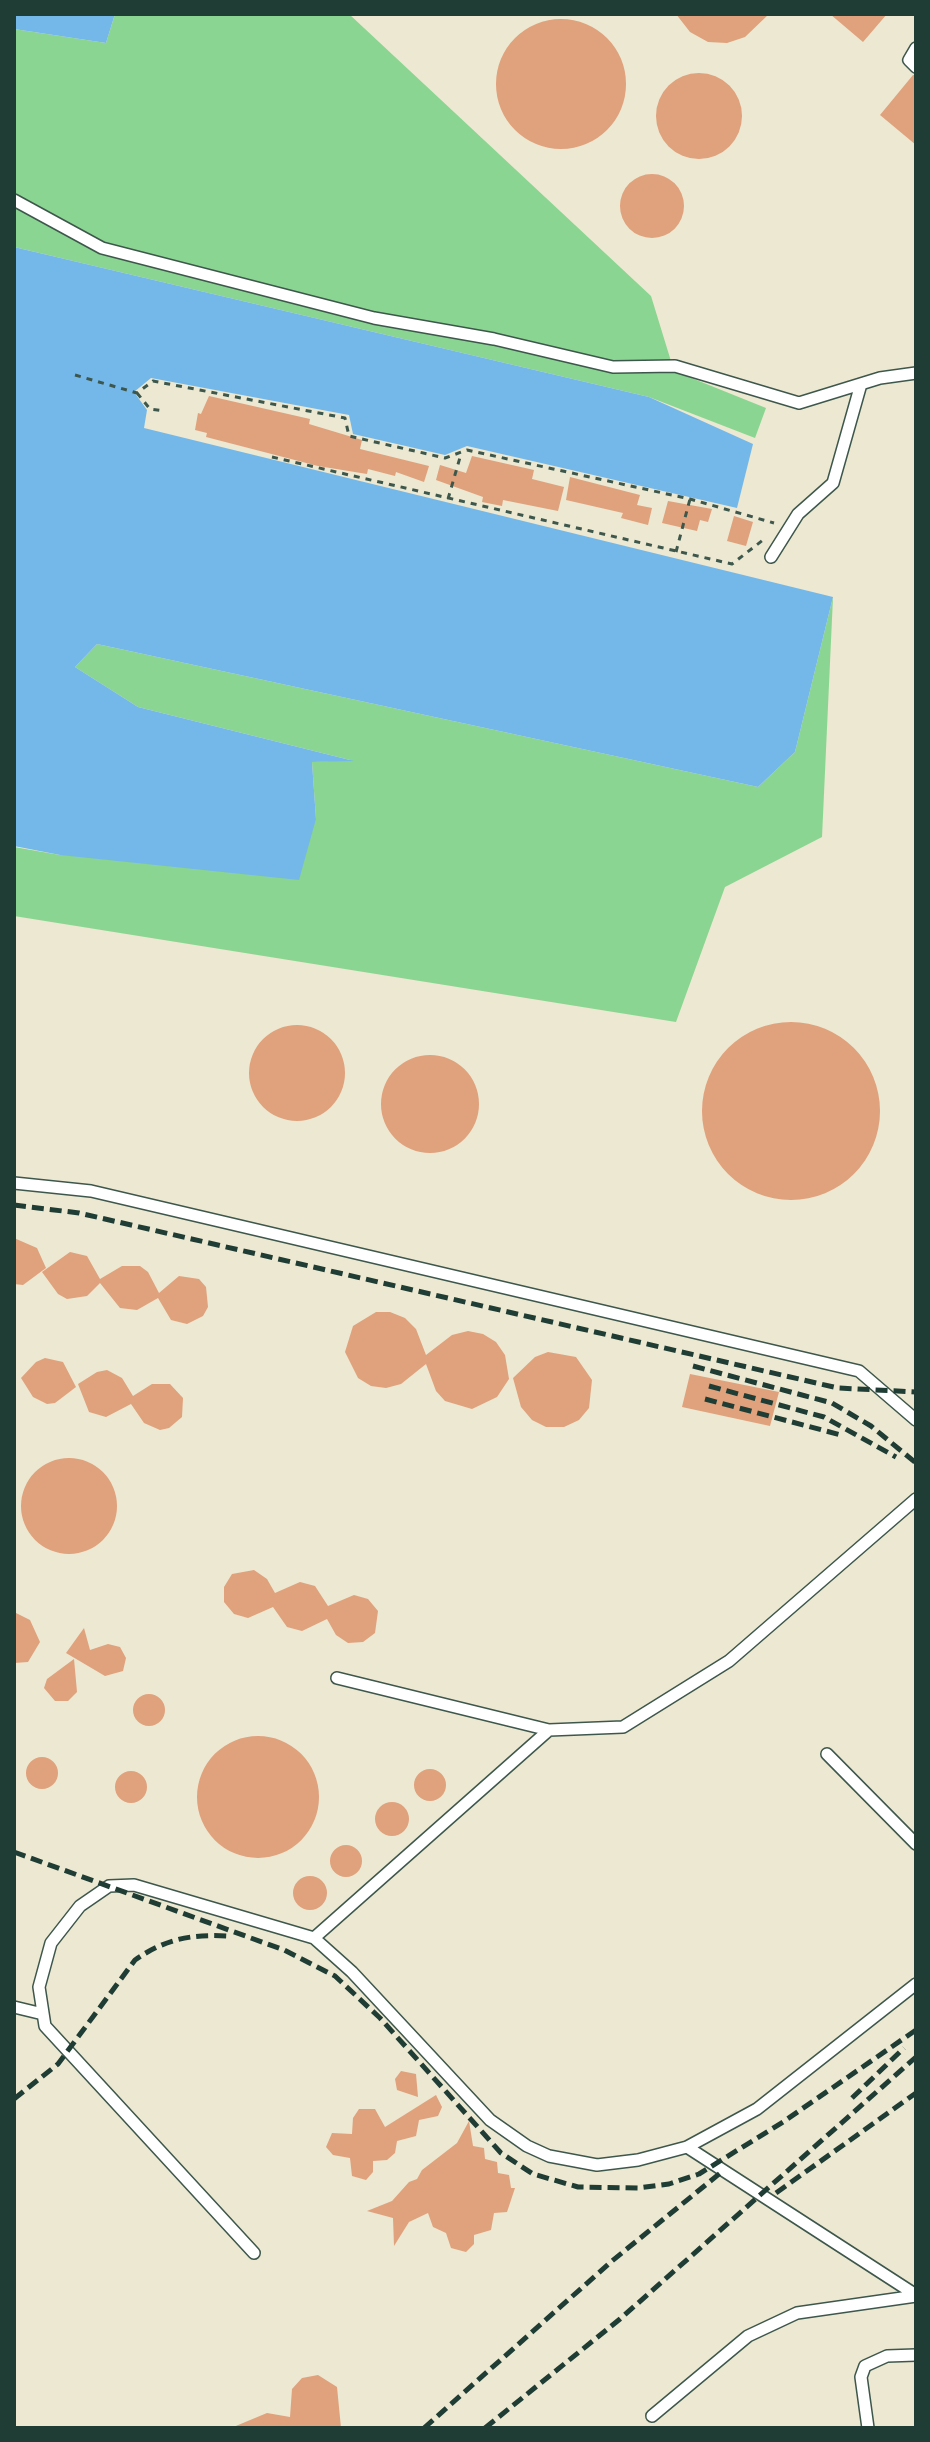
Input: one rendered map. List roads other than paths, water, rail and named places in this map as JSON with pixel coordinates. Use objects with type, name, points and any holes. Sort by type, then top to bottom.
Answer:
[{"type":"lane","points":[[916,48],[909,60],[916,67]]},
{"type":"lane","points":[[14,200],[102,248],[374,318],[494,339],[613,367],[675,366],[799,403],[861,384],[916,373]]},
{"type":"lane","points":[[771,557],[798,514],[833,483],[861,384]]},
{"type":"lane","points":[[14,1183],[91,1191],[859,1371],[916,1420]]},
{"type":"lane","points":[[337,1678],[549,1730],[623,1727],[729,1661],[916,1499]]},
{"type":"lane","points":[[314,1938],[549,1730]]},
{"type":"lane","points":[[827,1754],[916,1844]]},
{"type":"lane","points":[[254,2253],[45,2026],[39,1987],[51,1943],[80,1906],[109,1886],[134,1885],[314,1938],[352,1972],[490,2120],[527,2146],[549,2156],[597,2165],[638,2160],[687,2147],[757,2109],[916,1984]]},
{"type":"lane","points":[[14,2007],[43,2014]]},
{"type":"lane","points":[[687,2147],[916,2295]]},
{"type":"lane","points":[[652,2416],[748,2336],[797,2313],[916,2295]]},
{"type":"lane","points":[[868,2428],[861,2377],[865,2366],[887,2356],[916,2355]]},
{"type":"water","points":[[14,14],[115,14],[106,43],[14,29]]},
{"type":"water","points":[[14,247],[649,397],[753,444],[737,508],[467,446],[445,455],[353,434],[349,415],[151,378],[134,392],[147,410],[144,428],[833,597],[795,752],[758,787],[97,644],[75,667],[138,707],[354,761],[312,762],[316,819],[299,880],[60,855],[14,846]]},
{"type":"railway","points":[[14,1205],[79,1213],[838,1388],[916,1392]]},
{"type":"railway","points":[[693,1366],[832,1403],[871,1426],[916,1463]]},
{"type":"railway","points":[[709,1386],[824,1417],[896,1457]]},
{"type":"railway","points":[[705,1399],[841,1435]]},
{"type":"railway","points":[[14,1852],[284,1950],[335,1976],[380,2018],[501,2153],[533,2174],[578,2187],[638,2188],[669,2184],[699,2174],[783,2122],[916,2030]]},
{"type":"railway","points":[[14,2099],[58,2064],[135,1960],[179,1939],[227,1936]]},
{"type":"railway","points":[[852,2098],[904,2048]]},
{"type":"railway","points":[[485,2428],[620,2319],[916,2057]]},
{"type":"railway","points":[[776,2193],[916,2093]]},
{"type":"railway","points":[[424,2428],[612,2261],[724,2170]]}]
